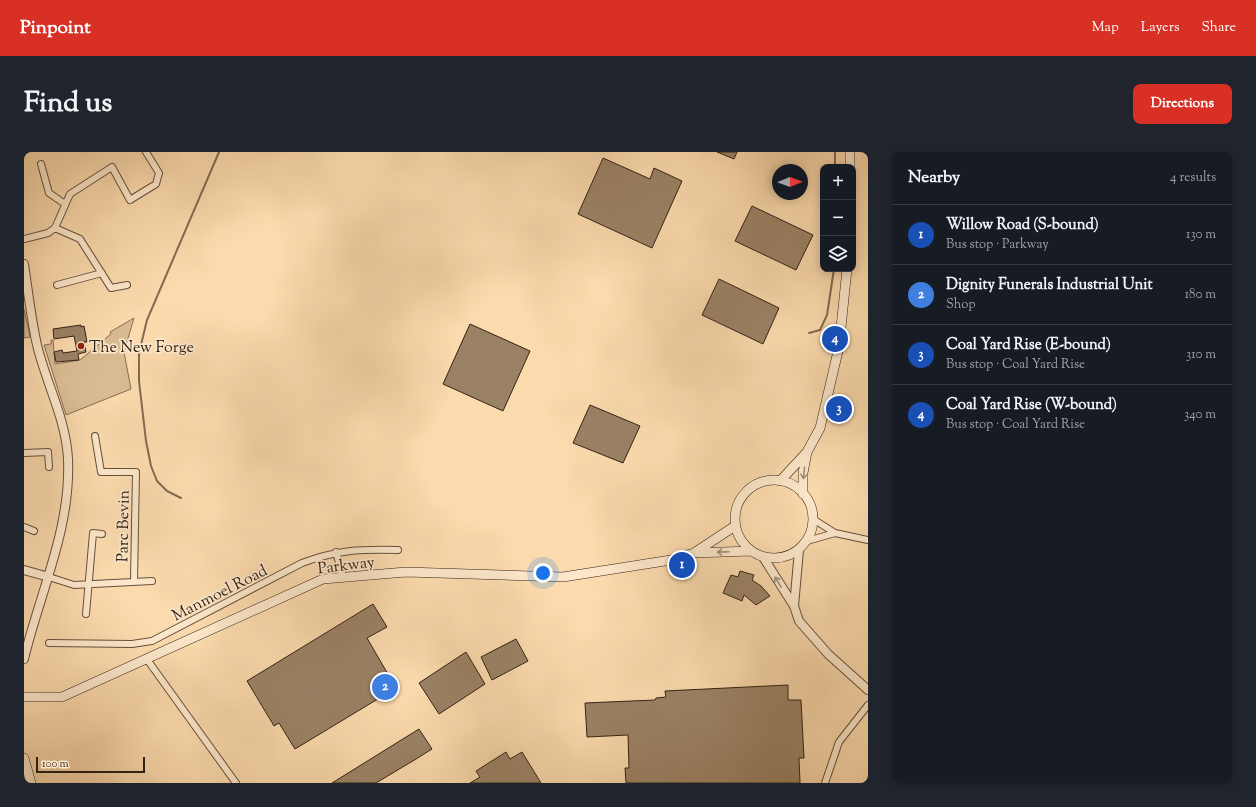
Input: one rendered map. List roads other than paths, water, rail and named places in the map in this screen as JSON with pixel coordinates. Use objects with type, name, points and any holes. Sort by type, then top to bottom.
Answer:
[{"type":"main road","points":[[850,152],[850,164]]},
{"type":"main road","points":[[780,481],[807,452],[820,428],[839,347],[847,272]]},
{"type":"main road","points":[[803,494],[803,473],[807,452]]},
{"type":"main road","points":[[780,481],[797,488],[803,494],[810,506],[813,519],[811,530],[807,540],[799,550],[782,557],[763,557],[751,551],[738,536],[735,526],[735,514],[739,502],[744,494],[759,483],[780,481]]},
{"type":"main road","points":[[694,553],[735,526]]},
{"type":"main road","points":[[694,553],[751,551]]},
{"type":"main road","name":"Parkway","points":[[24,697],[62,696],[323,579],[406,572],[563,577],[671,560],[694,553]]},
{"type":"main road","points":[[24,758],[31,783]]},
{"type":"street","points":[[24,239],[48,233],[55,228],[70,194],[112,167],[130,200],[156,184],[159,173],[146,152]]},
{"type":"street","points":[[41,164],[49,193],[65,204]]},
{"type":"street","points":[[55,228],[80,239],[111,288],[127,285]]},
{"type":"street","points":[[24,264],[37,344],[61,418],[68,458],[66,501],[60,532],[49,577],[30,631],[24,659]]},
{"type":"street","points":[[57,285],[102,274]]},
{"type":"street","name":"Parc Bevin","points":[[95,436],[101,472],[136,472],[134,581]]},
{"type":"street","points":[[49,467],[48,452],[52,446]]},
{"type":"street","points":[[24,454],[48,452]]},
{"type":"street","points":[[813,519],[835,533],[868,540]]},
{"type":"street","points":[[24,528],[34,531]]},
{"type":"street","name":"Parc Bevin","points":[[86,614],[93,533],[102,534]]},
{"type":"street","points":[[807,540],[835,533]]},
{"type":"street","name":"Manmoel Road","points":[[49,642],[132,644],[152,641],[302,563],[336,552],[364,549],[398,550]]},
{"type":"street","points":[[794,606],[799,550]]},
{"type":"street","points":[[336,552],[343,577]]},
{"type":"street","points":[[763,557],[794,606],[799,621],[828,654],[868,690]]},
{"type":"street","points":[[24,570],[49,577]]},
{"type":"street","name":"Parc Bevin","points":[[49,577],[74,585],[88,583],[152,581]]},
{"type":"street","points":[[146,658],[236,783]]},
{"type":"street","points":[[826,783],[839,742],[868,705]]},
{"type":"waterway","points":[[181,498],[167,491],[157,481],[151,466],[146,441],[139,381],[139,353],[147,320],[219,152]]},
{"type":"waterway","points":[[835,152],[835,164]]},
{"type":"waterway","points":[[809,333],[820,330],[827,315],[834,272]]},
{"type":"place","name":"Coal Yard Rise (W-bound)","points":[[835,339]]},
{"type":"place","name":"The New Forge","points":[[81,346]]},
{"type":"place","name":"Coal Yard Rise (E-bound)","points":[[839,409]]},
{"type":"place","name":"Willow Road (S-bound)","points":[[682,565]]},
{"type":"place","name":"Dignity Funerals Industrial Unit","points":[[385,687]]}]
